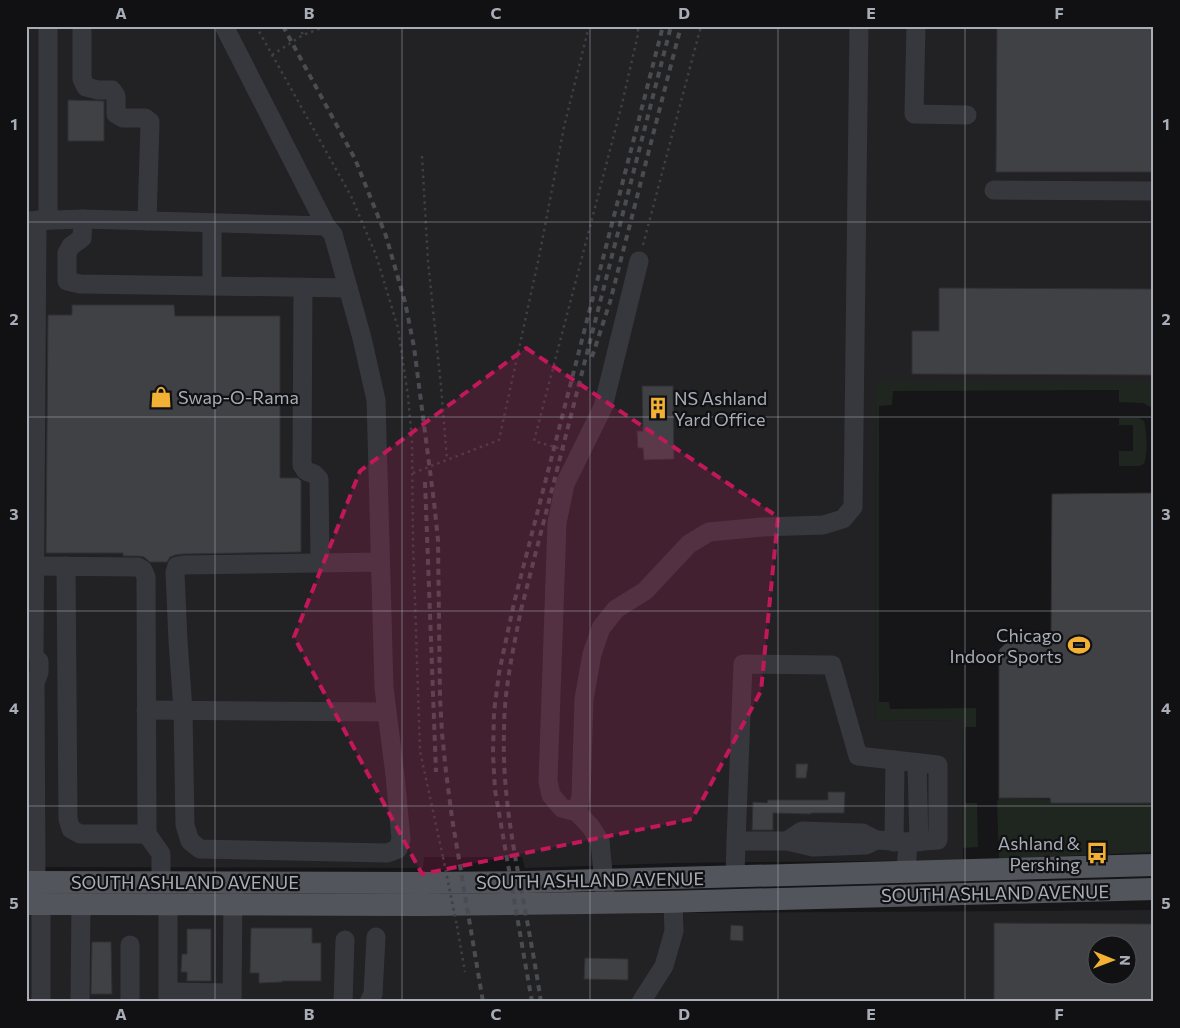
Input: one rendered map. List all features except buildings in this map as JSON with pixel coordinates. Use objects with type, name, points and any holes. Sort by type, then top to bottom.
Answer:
[{"type":"main road","name":"SOUTH ASHLAND AVENUE","points":[[34,904],[168,904],[233,893],[442,883],[1154,865]]},
{"type":"main road","name":"SOUTH ASHLAND AVENUE","points":[[31,882],[160,882],[233,893],[424,905],[673,902],[1154,889]]},
{"type":"street","points":[[31,882],[31,683],[39,672],[33,655],[30,608],[34,566],[37,220],[48,26]]},
{"type":"street","points":[[82,26],[82,79],[86,87],[98,90],[112,90],[116,96],[116,114],[123,118],[145,118],[150,122],[147,221]]},
{"type":"street","points":[[224,26],[326,226],[333,234],[362,338],[376,400],[384,688],[401,838],[398,850],[387,853],[200,848],[190,841],[186,825],[183,710],[175,572],[177,566],[380,562]]},
{"type":"street","points":[[577,812],[581,797],[584,699],[592,654],[601,628],[616,609],[645,591],[688,544],[709,532],[762,527],[823,525],[843,519],[853,507],[859,26]]},
{"type":"street","points":[[916,26],[914,114],[967,115]]},
{"type":"street","points":[[994,190],[1154,190]]},
{"type":"street","points":[[37,220],[83,219],[326,226]]},
{"type":"street","points":[[83,219],[82,238],[66,254],[67,280],[80,284],[348,288]]},
{"type":"street","points":[[212,223],[212,286]]},
{"type":"street","points":[[605,903],[600,841],[577,812],[562,808],[551,795],[548,781],[557,523],[565,484],[603,407],[639,260]]},
{"type":"street","points":[[303,287],[302,465],[306,471],[314,474],[319,479],[320,563]]},
{"type":"street","points":[[34,566],[138,567],[143,570],[146,577],[147,834],[161,854],[160,882]]},
{"type":"street","points":[[66,566],[68,819],[71,829],[80,834],[147,834]]},
{"type":"street","points":[[33,655],[67,663]]},
{"type":"street","points":[[735,876],[736,841],[743,664],[832,665],[858,756],[938,765],[938,840],[813,847],[787,841],[736,841]]},
{"type":"street","points":[[146,710],[387,712]]},
{"type":"street","points":[[894,760],[899,841],[906,871]]},
{"type":"street","points":[[168,904],[168,997],[232,997],[233,893]]},
{"type":"street","points":[[641,1002],[664,966],[674,931],[673,902]]},
{"type":"street","points":[[34,904],[36,1001]]},
{"type":"street","points":[[80,1002],[81,904]]},
{"type":"street","points":[[369,1002],[374,994],[376,937]]},
{"type":"street","points":[[343,1002],[345,940]]},
{"type":"street","points":[[130,945],[130,1002]]},
{"type":"path","points":[[299,26],[303,36]]},
{"type":"path","points":[[272,55],[303,36],[327,26]]},
{"type":"path","points":[[412,473],[500,440],[539,257],[564,127],[589,26]]},
{"type":"path","points":[[580,454],[534,442],[622,104],[638,34],[638,26]]},
{"type":"path","points":[[639,260],[701,26]]},
{"type":"path","points":[[422,156],[428,261],[447,460]]},
{"type":"path","points":[[443,857],[465,972]]},
{"type":"highlighted area","points":[[526,348],[778,517],[761,691],[692,819],[422,874],[294,637],[360,471]]},
{"type":"shaded area","points":[[26,26],[1154,26],[1154,382],[875,382],[876,720],[962,721],[963,860],[677,863],[525,868],[522,857],[424,857],[423,868],[26,867]]},
{"type":"shaded area","points":[[875,382],[1154,382],[1154,409],[1143,403],[1119,402],[1119,390],[893,391],[892,405],[879,406],[879,702],[889,702],[890,709],[976,708],[976,727],[965,727],[965,803],[977,803],[978,847],[963,848],[962,721],[876,720]]},
{"type":"shaded area","points":[[1119,418],[1139,418],[1144,421],[1147,443],[1144,464],[1139,466],[1119,466],[1119,451],[1133,451],[1133,425],[1119,425]]},
{"type":"shaded area","points":[[999,798],[1154,802],[1154,852],[999,859],[997,802]]},
{"type":"shaded area","points":[[1154,910],[1154,1002],[26,1002],[26,915],[227,916]]},
{"type":"railway","points":[[283,26],[355,159],[386,236],[405,302],[414,347],[438,540],[440,698],[446,772],[483,1002]]},
{"type":"railway","points":[[532,1002],[495,790],[493,754],[494,712],[499,673],[514,603],[663,26]]},
{"type":"railway","points":[[541,1002],[512,840],[507,796],[504,753],[504,716],[507,685],[521,610],[671,26]]},
{"type":"railway","points":[[592,357],[610,302],[681,26]]},
{"type":"railway","points":[[425,482],[436,772]]},
{"type":"place","name":"Swap-O-Rama","points":[[161,397]]},
{"type":"place","name":"NS Ashland Yard Office","points":[[658,408]]},
{"type":"place","name":"Chicago Indoor Sports","points":[[1079,645]]},
{"type":"place","name":"Ashland & Pershing","points":[[1097,853]]}]
